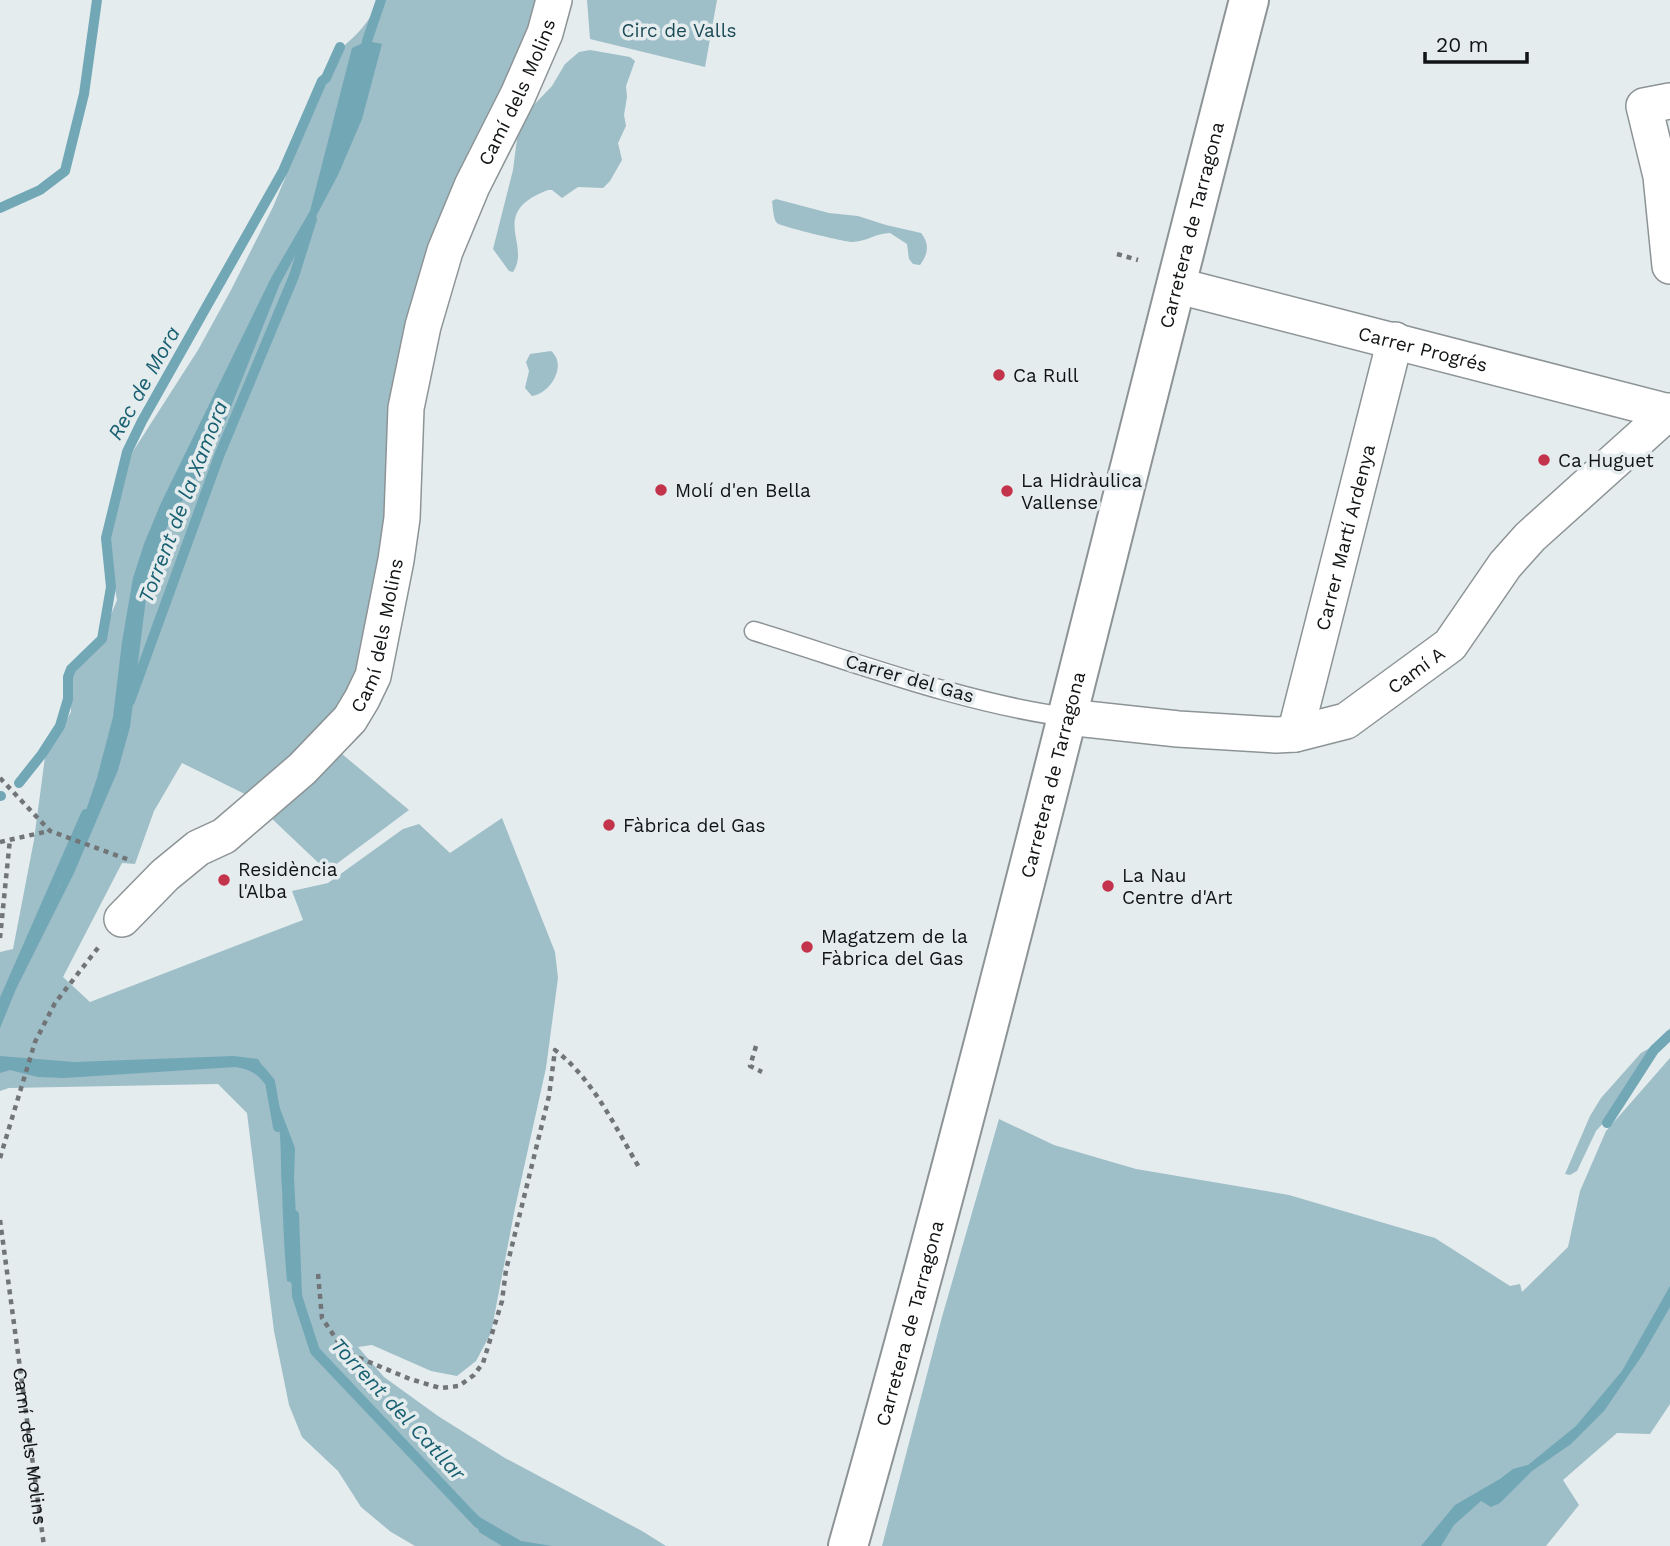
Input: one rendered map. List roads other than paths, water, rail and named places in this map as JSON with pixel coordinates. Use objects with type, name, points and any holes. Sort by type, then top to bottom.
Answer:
[{"type":"main road","name":"Carretera de Tarragona","points":[[848,1546],[913,1315],[1249,0]]},
{"type":"street","name":"Camí dels Molins","points":[[122,919],[164,875],[198,848],[224,836],[273,796],[331,740],[350,719],[373,676],[396,560],[402,518],[406,408],[423,326],[445,251],[545,33],[554,0]]},
{"type":"street","points":[[1670,101],[1644,106],[1661,176],[1670,266]]},
{"type":"street","name":"Carrer Progrés","points":[[1175,285],[1669,412]]},
{"type":"street","name":"Carrer Martí Ardenya","points":[[1295,734],[1395,340]]},
{"type":"street","name":"Camí A","points":[[1067,717],[1178,729],[1295,734],[1346,721],[1450,645],[1505,565],[1530,537],[1669,412]]},
{"type":"lane","name":"Carrer del Gas","points":[[754,631],[932,685],[1027,711],[1067,717]]},
{"type":"waterway","points":[[0,208],[40,190],[65,171],[84,94],[97,0]]},
{"type":"waterway","name":"Torrent de la Xamora","points":[[366,54],[367,41],[381,0]]},
{"type":"waterway","name":"Rec de Mora","points":[[19,783],[60,726],[68,699],[68,677],[71,669],[102,639],[111,587],[106,538],[127,452],[283,171],[322,81],[326,78],[340,47]]},
{"type":"waterway","name":"Torrent de la Xamora","points":[[130,701],[219,456],[294,276],[312,219]]},
{"type":"waterway","name":"Torrent de la Xamora","points":[[0,1010],[86,814]]},
{"type":"waterway","points":[[1607,1123],[1654,1050],[1670,1035]]},
{"type":"waterway","name":"Torrent del Catllar","points":[[260,1070],[270,1082],[278,1127]]},
{"type":"waterway","name":"Torrent del Catllar","points":[[294,1215],[297,1296],[315,1351],[478,1523],[490,1530]]},
{"type":"place","name":"Ca Rull","points":[[999,375]]},
{"type":"place","name":"Ca Huguet","points":[[1544,460]]},
{"type":"place","name":"Molí d'en Bella","points":[[661,490]]},
{"type":"place","name":"La Hidràulica Vallense","points":[[1007,491]]},
{"type":"place","name":"Fàbrica del Gas","points":[[609,825]]},
{"type":"place","name":"Residència l'Alba","points":[[224,880]]},
{"type":"place","name":"La Nau Centre d'Art","points":[[1108,886]]},
{"type":"place","name":"Magatzem de la Fàbrica del Gas","points":[[807,947]]},
{"type":"park label","name":"Circ de Valls","points":[[679,30]]}]
